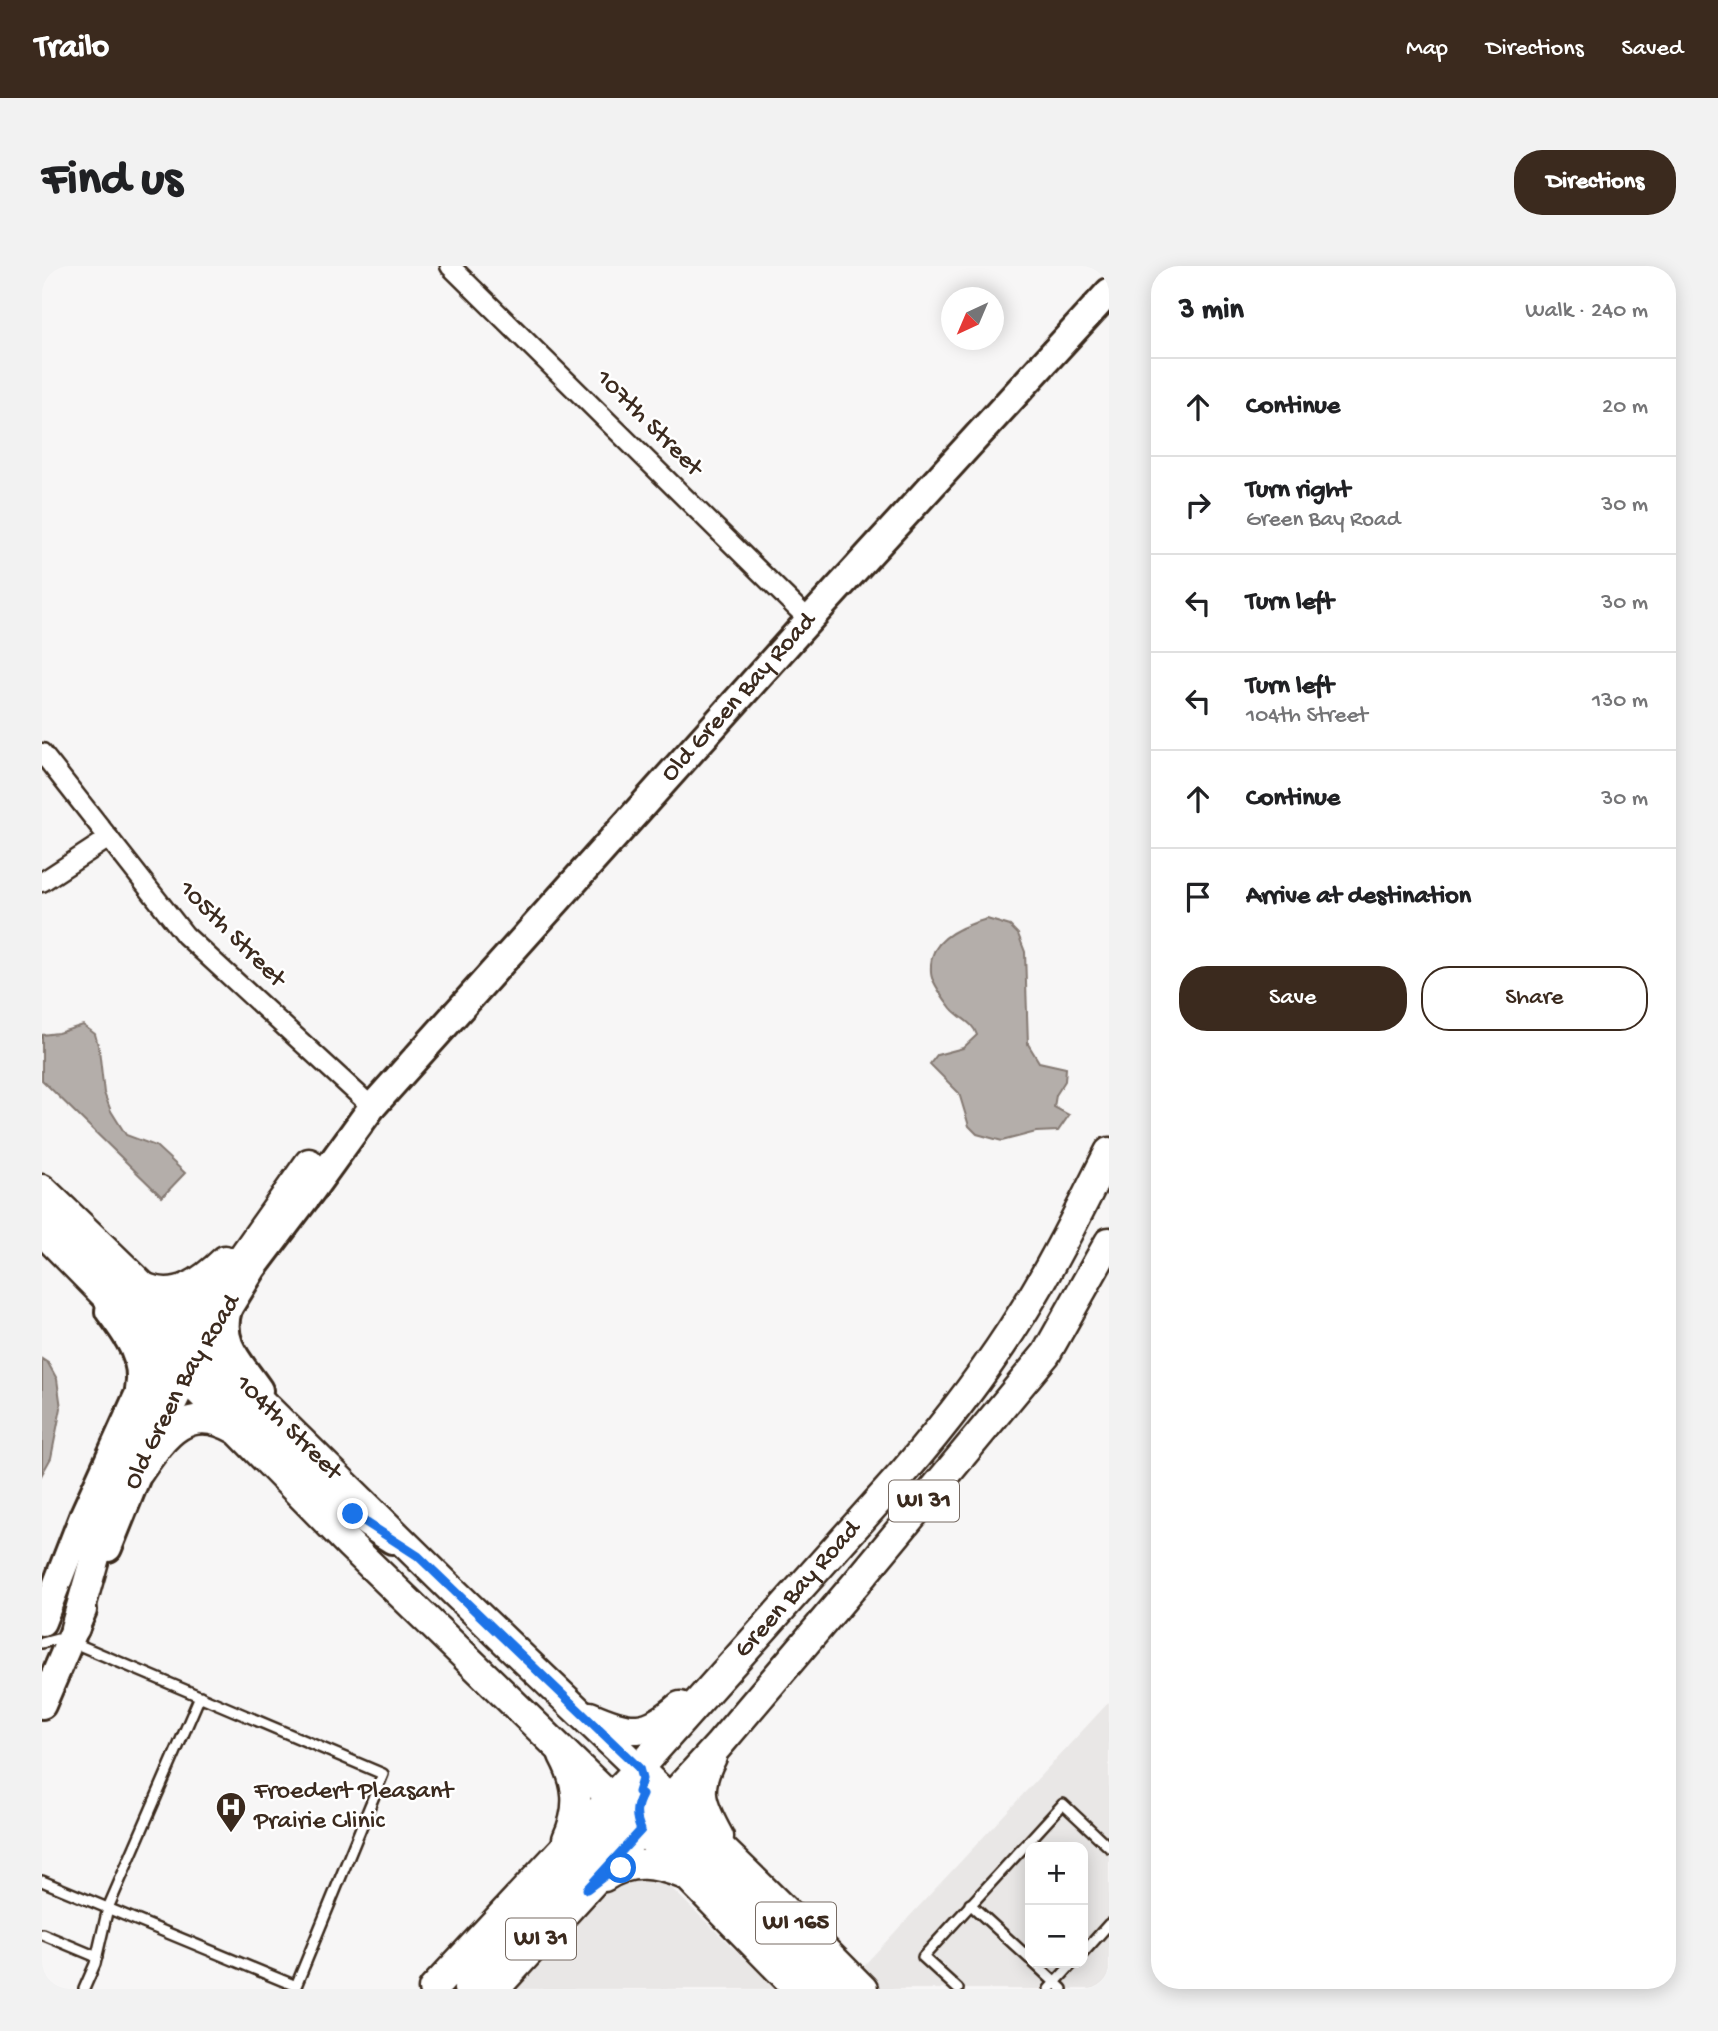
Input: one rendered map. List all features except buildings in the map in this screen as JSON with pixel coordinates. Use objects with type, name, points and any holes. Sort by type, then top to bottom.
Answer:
[{"type":"main road","name":"Green Bay Road","points":[[495,1989],[587,1889],[639,1798],[724,1674],[918,1455],[973,1387],[1026,1308],[1109,1152]]},
{"type":"main road","points":[[72,1635],[118,1476],[205,1310],[309,1163]]},
{"type":"main road","name":"104th Street","points":[[42,1189],[146,1288],[240,1432],[410,1604],[558,1747],[729,1856],[863,1989]]},
{"type":"main road","name":"104th Street","points":[[42,1231],[65,1254],[183,1348],[272,1412],[580,1712],[639,1798],[685,1875],[799,1989]]},
{"type":"main road","name":"Green Bay Road","points":[[433,1989],[562,1848],[718,1746],[1046,1354],[1109,1242]]},
{"type":"main road","points":[[146,1288],[160,1293],[180,1291],[202,1280],[225,1260]]},
{"type":"main road","points":[[139,1472],[165,1437],[184,1424],[198,1420],[214,1420],[240,1432]]},
{"type":"main road","points":[[468,1989],[841,1569],[872,1529],[918,1455]]},
{"type":"main road","points":[[410,1604],[509,1676],[612,1776],[675,1832],[832,1989]]},
{"type":"main road","points":[[580,1712],[622,1728],[646,1728],[663,1720],[713,1676],[724,1674]]},
{"type":"main road","points":[[718,1746],[706,1769],[701,1792],[706,1812],[729,1856]]},
{"type":"main road","points":[[558,1747],[573,1777],[577,1804],[574,1822],[562,1848]]},
{"type":"main road","points":[[587,1889],[616,1870],[634,1864],[655,1865],[685,1875]]},
{"type":"street","name":"107th Street","points":[[450,266],[809,620]]},
{"type":"street","name":"Old Green Bay Road","points":[[42,1622],[84,1514],[138,1394],[229,1306],[261,1257],[372,1107],[809,620],[1109,292]]},
{"type":"street","name":"105th Street","points":[[42,752],[186,935],[372,1107]]},
{"type":"street","points":[[42,882],[109,838]]},
{"type":"street","name":"Old Green Bay Road","points":[[42,1704],[139,1472],[183,1348],[225,1260],[349,1120],[372,1107]]},
{"type":"street","points":[[42,1214],[183,1348],[338,1503],[367,1525],[418,1556]]},
{"type":"street","points":[[65,1254],[131,1343],[141,1369],[138,1394]]},
{"type":"street","points":[[229,1306],[224,1325],[226,1338],[272,1412]]},
{"type":"lane","points":[[42,1643],[72,1635],[200,1696],[383,1774],[296,1986],[42,1881]]},
{"type":"lane","points":[[85,1989],[97,1957],[108,1908],[200,1696]]},
{"type":"lane","points":[[958,1989],[923,1957],[1063,1804],[1109,1847]]},
{"type":"lane","points":[[970,1904],[1025,1955]]},
{"type":"lane","points":[[1088,1947],[1109,1924]]},
{"type":"lane","points":[[42,1934],[97,1957]]},
{"type":"lane","points":[[1038,1968],[1056,1987],[1069,1968]]},
{"type":"shaded area","points":[[987,919],[1010,926],[1018,934],[1025,952],[1028,1044],[1039,1062],[1066,1068],[1065,1081],[1056,1095],[1054,1107],[1069,1115],[1058,1131],[1036,1132],[1002,1141],[977,1134],[969,1126],[959,1093],[930,1064],[937,1055],[963,1048],[977,1035],[951,1008],[932,978],[933,955],[943,940],[951,934]]},
{"type":"shaded area","points":[[83,1025],[95,1034],[104,1093],[111,1111],[126,1135],[156,1146],[185,1173],[162,1197],[42,1080],[42,1035]]},
{"type":"shaded area","points":[[42,1359],[48,1363],[57,1379],[61,1408],[51,1458],[42,1474]]},
{"type":"shaded area","points":[[1109,1702],[1109,1989],[842,1989]]},
{"type":"shaded area","points":[[616,1878],[662,1879],[776,1989],[517,1989]]},
{"type":"place","name":"Froedert Pleasant Prairie Clinic","points":[[231,1834]]},
{"type":"route","points":[[353,1514],[418,1556],[639,1768],[642,1779],[638,1792],[642,1795],[636,1813],[641,1830],[587,1889],[607,1874],[621,1868]]}]
